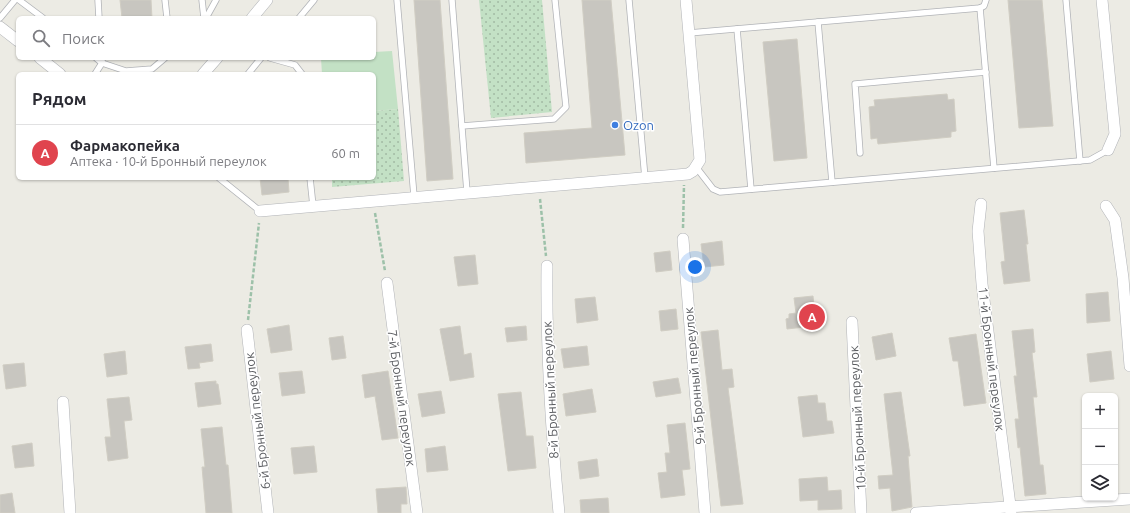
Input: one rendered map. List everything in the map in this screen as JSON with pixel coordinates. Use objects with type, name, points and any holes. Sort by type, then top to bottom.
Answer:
[{"type":"street","points":[[254,16],[267,0]]},
{"type":"street","points":[[260,211],[414,196],[688,174],[696,167],[700,160],[686,0]]},
{"type":"street","points":[[1102,0],[1115,134],[1108,150]]},
{"type":"street","points":[[0,27],[16,39]]},
{"type":"street","points":[[42,60],[58,72]]},
{"type":"street","points":[[204,72],[215,60]]},
{"type":"street","name":"11-й Бронный переулок","points":[[981,204],[978,231],[982,284],[1011,510]]},
{"type":"street","points":[[1106,206],[1115,220],[1123,278],[1130,366]]},
{"type":"street","name":"9-й Бронный переулок","points":[[683,239],[705,513]]},
{"type":"street","name":"8-й Бронный переулок","points":[[546,266],[546,343],[553,451],[559,513]]},
{"type":"street","name":"7-й Бронный переулок","points":[[387,283],[417,513]]},
{"type":"street","name":"10-й Бронный переулок","points":[[852,322],[861,513]]},
{"type":"street","name":"6-й Бронный переулок","points":[[247,330],[268,513]]},
{"type":"street","points":[[63,402],[70,513]]},
{"type":"street","points":[[916,513],[1011,510],[1130,499]]},
{"type":"lane","points":[[0,18],[15,0]]},
{"type":"lane","points":[[19,0],[40,16]]},
{"type":"lane","points":[[98,0],[99,16]]},
{"type":"lane","points":[[166,0],[167,16]]},
{"type":"lane","points":[[202,0],[205,16]]},
{"type":"lane","points":[[206,16],[216,0]]},
{"type":"lane","points":[[301,16],[314,0]]},
{"type":"lane","points":[[397,0],[414,196]]},
{"type":"lane","points":[[452,0],[467,192]]},
{"type":"lane","points":[[462,126],[554,119],[566,107],[555,0]]},
{"type":"lane","points":[[629,0],[645,178]]},
{"type":"lane","points":[[689,33],[980,8],[984,6],[986,0]]},
{"type":"lane","points":[[1066,0],[1080,161]]},
{"type":"lane","points":[[980,8],[994,168]]},
{"type":"lane","points":[[818,22],[832,182]]},
{"type":"lane","points":[[737,29],[751,190]]},
{"type":"lane","points":[[96,72],[102,60],[126,71],[152,69],[163,60]]},
{"type":"lane","points":[[250,72],[259,60]]},
{"type":"lane","points":[[277,60],[295,65],[300,72]]},
{"type":"lane","points":[[860,153],[854,85],[856,83],[986,72]]},
{"type":"lane","points":[[696,167],[716,192],[1090,160],[1108,150]]},
{"type":"lane","points":[[221,180],[260,211]]},
{"type":"lane","points":[[310,180],[313,206]]},
{"type":"path","points":[[683,239],[684,175]]},
{"type":"path","points":[[539,187],[546,266]]},
{"type":"path","points":[[373,201],[387,283]]},
{"type":"path","points":[[247,330],[260,211]]},
{"type":"green space","points":[[479,0],[542,0],[552,112],[491,118]]},
{"type":"green space","points":[[392,51],[398,109],[376,111],[376,72],[322,72],[321,60],[376,60],[376,52]]},
{"type":"green space","points":[[398,109],[404,181],[332,187],[332,180],[376,180],[376,111]]},
{"type":"building","points":[[120,0],[151,0],[152,16],[122,16]]},
{"type":"building","points":[[414,0],[440,0],[453,179],[427,181]]},
{"type":"building","points":[[582,0],[611,0],[625,155],[526,163],[524,133],[592,128]]},
{"type":"building","points":[[1008,0],[1042,0],[1053,126],[1019,128]]},
{"type":"building","points":[[797,39],[807,158],[774,161],[763,42]]},
{"type":"building","points":[[947,94],[948,100],[954,99],[956,131],[951,132],[951,137],[878,144],[877,138],[871,139],[869,107],[875,106],[874,100]]},
{"type":"building","points":[[260,180],[288,180],[289,192],[262,195]]},
{"type":"building","points":[[1024,210],[1030,281],[1004,284],[1001,262],[1005,261],[1000,213]]},
{"type":"building","points":[[722,241],[724,265],[704,267],[701,244]]},
{"type":"building","points":[[670,251],[672,270],[656,272],[654,253]]},
{"type":"building","points":[[475,255],[478,284],[458,286],[454,257]]},
{"type":"building","points":[[1108,292],[1110,321],[1087,323],[1086,294]]},
{"type":"building","points":[[813,296],[815,315],[821,315],[822,325],[787,329],[786,319],[789,318],[789,314],[796,313],[794,298]]},
{"type":"building","points":[[595,297],[598,320],[577,323],[575,299]]},
{"type":"building","points":[[676,309],[678,329],[661,331],[659,311]]},
{"type":"building","points":[[289,325],[292,350],[271,353],[267,329]]},
{"type":"building","points":[[460,326],[464,355],[471,353],[474,377],[450,381],[440,329]]},
{"type":"building","points":[[526,326],[527,340],[507,342],[505,328]]},
{"type":"building","points":[[1033,329],[1035,352],[1032,353],[1037,397],[1033,397],[1040,465],[1043,465],[1046,494],[1025,496],[1020,447],[1018,448],[1015,419],[1019,419],[1014,376],[1017,376],[1012,331]]},
{"type":"building","points":[[718,330],[722,370],[732,369],[734,387],[728,388],[743,504],[721,506],[701,332]]},
{"type":"building","points":[[892,333],[896,356],[876,360],[872,337]]},
{"type":"building","points":[[976,334],[986,403],[964,406],[958,361],[953,361],[949,338]]},
{"type":"building","points":[[343,336],[346,358],[332,360],[329,338]]},
{"type":"building","points":[[211,344],[213,361],[199,363],[200,368],[188,369],[185,347]]},
{"type":"building","points":[[587,346],[589,365],[564,368],[561,349]]},
{"type":"building","points":[[125,351],[127,374],[107,377],[104,354]]},
{"type":"building","points":[[1111,351],[1114,379],[1090,382],[1087,354]]},
{"type":"building","points":[[24,363],[26,386],[6,389],[3,365]]},
{"type":"building","points":[[302,371],[305,393],[282,396],[279,373]]},
{"type":"building","points":[[388,371],[398,438],[382,440],[375,396],[365,398],[362,375]]},
{"type":"building","points":[[678,378],[681,393],[656,397],[653,382]]},
{"type":"building","points":[[216,381],[216,384],[218,384],[221,404],[198,407],[195,383]]},
{"type":"building","points":[[592,389],[596,412],[566,416],[563,394]]},
{"type":"building","points":[[441,391],[445,413],[422,417],[418,394]]},
{"type":"building","points":[[521,392],[526,436],[533,436],[536,468],[508,471],[498,394]]},
{"type":"building","points":[[901,392],[910,456],[908,456],[912,507],[892,511],[890,488],[879,489],[878,476],[893,475],[884,394]]},
{"type":"building","points":[[817,395],[818,403],[825,403],[827,421],[832,421],[834,433],[803,437],[798,397]]},
{"type":"building","points":[[129,397],[132,420],[124,421],[128,458],[108,461],[105,437],[111,437],[107,399]]},
{"type":"building","points":[[685,423],[690,469],[682,470],[685,495],[661,498],[658,473],[667,472],[665,453],[670,453],[667,425]]},
{"type":"building","points":[[222,427],[226,465],[228,465],[232,513],[206,513],[202,467],[205,467],[201,429]]},
{"type":"building","points":[[32,443],[34,466],[15,468],[12,446]]},
{"type":"building","points":[[314,446],[317,472],[294,474],[291,448]]},
{"type":"building","points":[[445,446],[448,470],[427,472],[425,449]]},
{"type":"building","points":[[597,459],[599,476],[580,479],[578,462]]},
{"type":"building","points":[[827,477],[828,491],[841,490],[842,509],[818,510],[818,500],[800,501],[799,479]]},
{"type":"building","points":[[406,487],[407,504],[401,504],[401,513],[378,513],[376,489]]},
{"type":"building","points":[[12,493],[15,513],[0,513],[0,495]]},
{"type":"building","points":[[608,498],[609,513],[581,513],[580,500]]},
{"type":"place","name":"Ozon","points":[[615,125]]},
{"type":"place","name":"Фармакопейка","points":[[812,317]]}]
